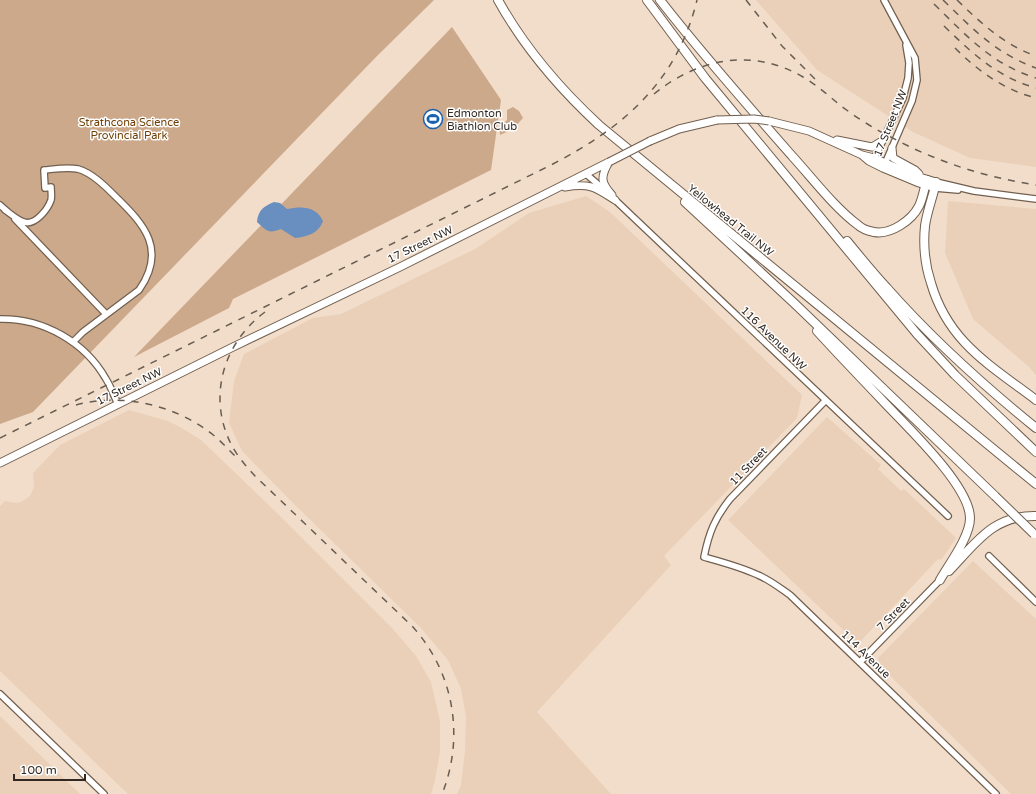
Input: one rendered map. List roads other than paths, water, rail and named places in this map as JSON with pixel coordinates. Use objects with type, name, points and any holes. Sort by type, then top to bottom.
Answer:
[{"type":"highway","name":"Yellowhead Trail NW","points":[[498,0],[517,32],[536,57],[565,92],[599,125],[1036,484]]},
{"type":"highway","points":[[647,0],[692,63],[917,334],[954,375],[1036,452]]},
{"type":"highway","points":[[660,0],[774,135],[835,204],[858,226],[875,232],[881,232],[898,227],[914,214],[920,205],[925,181]]},
{"type":"highway","points":[[639,158],[794,302],[1035,535]]},
{"type":"highway","points":[[936,185],[925,225],[924,251],[928,274],[936,302],[943,316],[955,333],[967,346],[1036,400]]},
{"type":"highway","points":[[804,198],[845,239],[887,288],[927,330],[980,380],[1036,428]]},
{"type":"highway","points":[[794,302],[813,328],[936,459],[948,473],[962,495],[969,512],[970,519],[968,527],[964,538],[940,580]]},
{"type":"highway","points":[[940,580],[995,526],[1011,518],[1036,516]]},
{"type":"main road","name":"17 Street NW","points":[[0,464],[233,347],[560,188],[650,141],[679,129],[717,120],[754,119],[769,121],[810,131],[884,166],[925,181]]},
{"type":"main road","points":[[826,138],[872,147],[882,141]]},
{"type":"main road","points":[[892,148],[893,158],[914,170],[925,181],[936,185]]},
{"type":"main road","points":[[609,162],[603,177],[604,186],[615,200]]},
{"type":"main road","points":[[560,188],[580,184],[588,185],[596,188],[615,200]]},
{"type":"street","name":"17 Street NW","points":[[884,0],[915,58],[917,80],[912,101],[884,166]]},
{"type":"street","name":"17 Street NW","points":[[873,160],[903,98],[908,78],[906,41]]},
{"type":"street","points":[[5,210],[24,222],[29,222],[36,219],[43,213],[51,200],[51,187],[45,188],[44,170],[70,168],[83,171],[102,183],[126,206],[145,230],[150,242],[152,262],[149,273],[139,290],[106,314],[73,342]]},
{"type":"street","name":"116 Avenue NW","points":[[586,174],[948,516]]},
{"type":"street","points":[[936,185],[952,190],[969,190],[1036,199]]},
{"type":"street","points":[[0,204],[106,314]]},
{"type":"street","points":[[0,319],[36,324],[54,330],[73,342],[100,370],[118,404]]},
{"type":"street","name":"11 Street","points":[[704,557],[707,543],[718,514],[730,499],[825,401]]},
{"type":"street","points":[[989,556],[1036,602]]},
{"type":"street","name":"114 Avenue","points":[[704,557],[739,567],[758,575],[774,584],[805,608],[996,794]]},
{"type":"street","name":"7 Street","points":[[860,662],[940,580]]},
{"type":"street","points":[[0,694],[104,794]]},
{"type":"water","points":[[274,202],[280,203],[287,209],[308,208],[317,212],[323,221],[319,229],[312,234],[295,238],[281,229],[268,231],[257,222],[260,211],[267,205]]},
{"type":"railway","points":[[0,438],[577,151],[624,118],[644,99],[661,78],[676,55],[688,29],[697,0]]},
{"type":"railway","points":[[746,0],[782,46],[816,80]]},
{"type":"railway","points":[[943,0],[996,48],[1021,62],[1036,68]]},
{"type":"railway","points":[[957,0],[1003,40],[1036,56]]},
{"type":"railway","points":[[934,4],[968,37],[992,57],[1020,72],[1036,78]]},
{"type":"railway","points":[[944,26],[965,46],[997,71],[1009,78],[1036,88]]},
{"type":"railway","points":[[955,48],[992,79],[1013,90],[1036,98]]},
{"type":"railway","points":[[654,94],[688,72],[707,65],[726,61],[745,60],[764,62],[784,68],[803,77],[864,122],[923,153],[978,173],[1036,185]]},
{"type":"railway","points":[[265,312],[251,324],[239,339],[230,354],[220,389],[220,407],[224,426],[233,448],[255,476],[412,626],[426,644],[438,664],[446,684],[454,728],[453,750],[449,772],[442,794]]},
{"type":"railway","points":[[76,405],[110,400],[145,403],[162,408],[178,414],[208,431],[235,456]]},
{"type":"place","name":"Edmonton Biathlon Club","points":[[433,119]]},
{"type":"park label","name":"Strathcona Science Provincial Park","points":[[129,128]]}]
